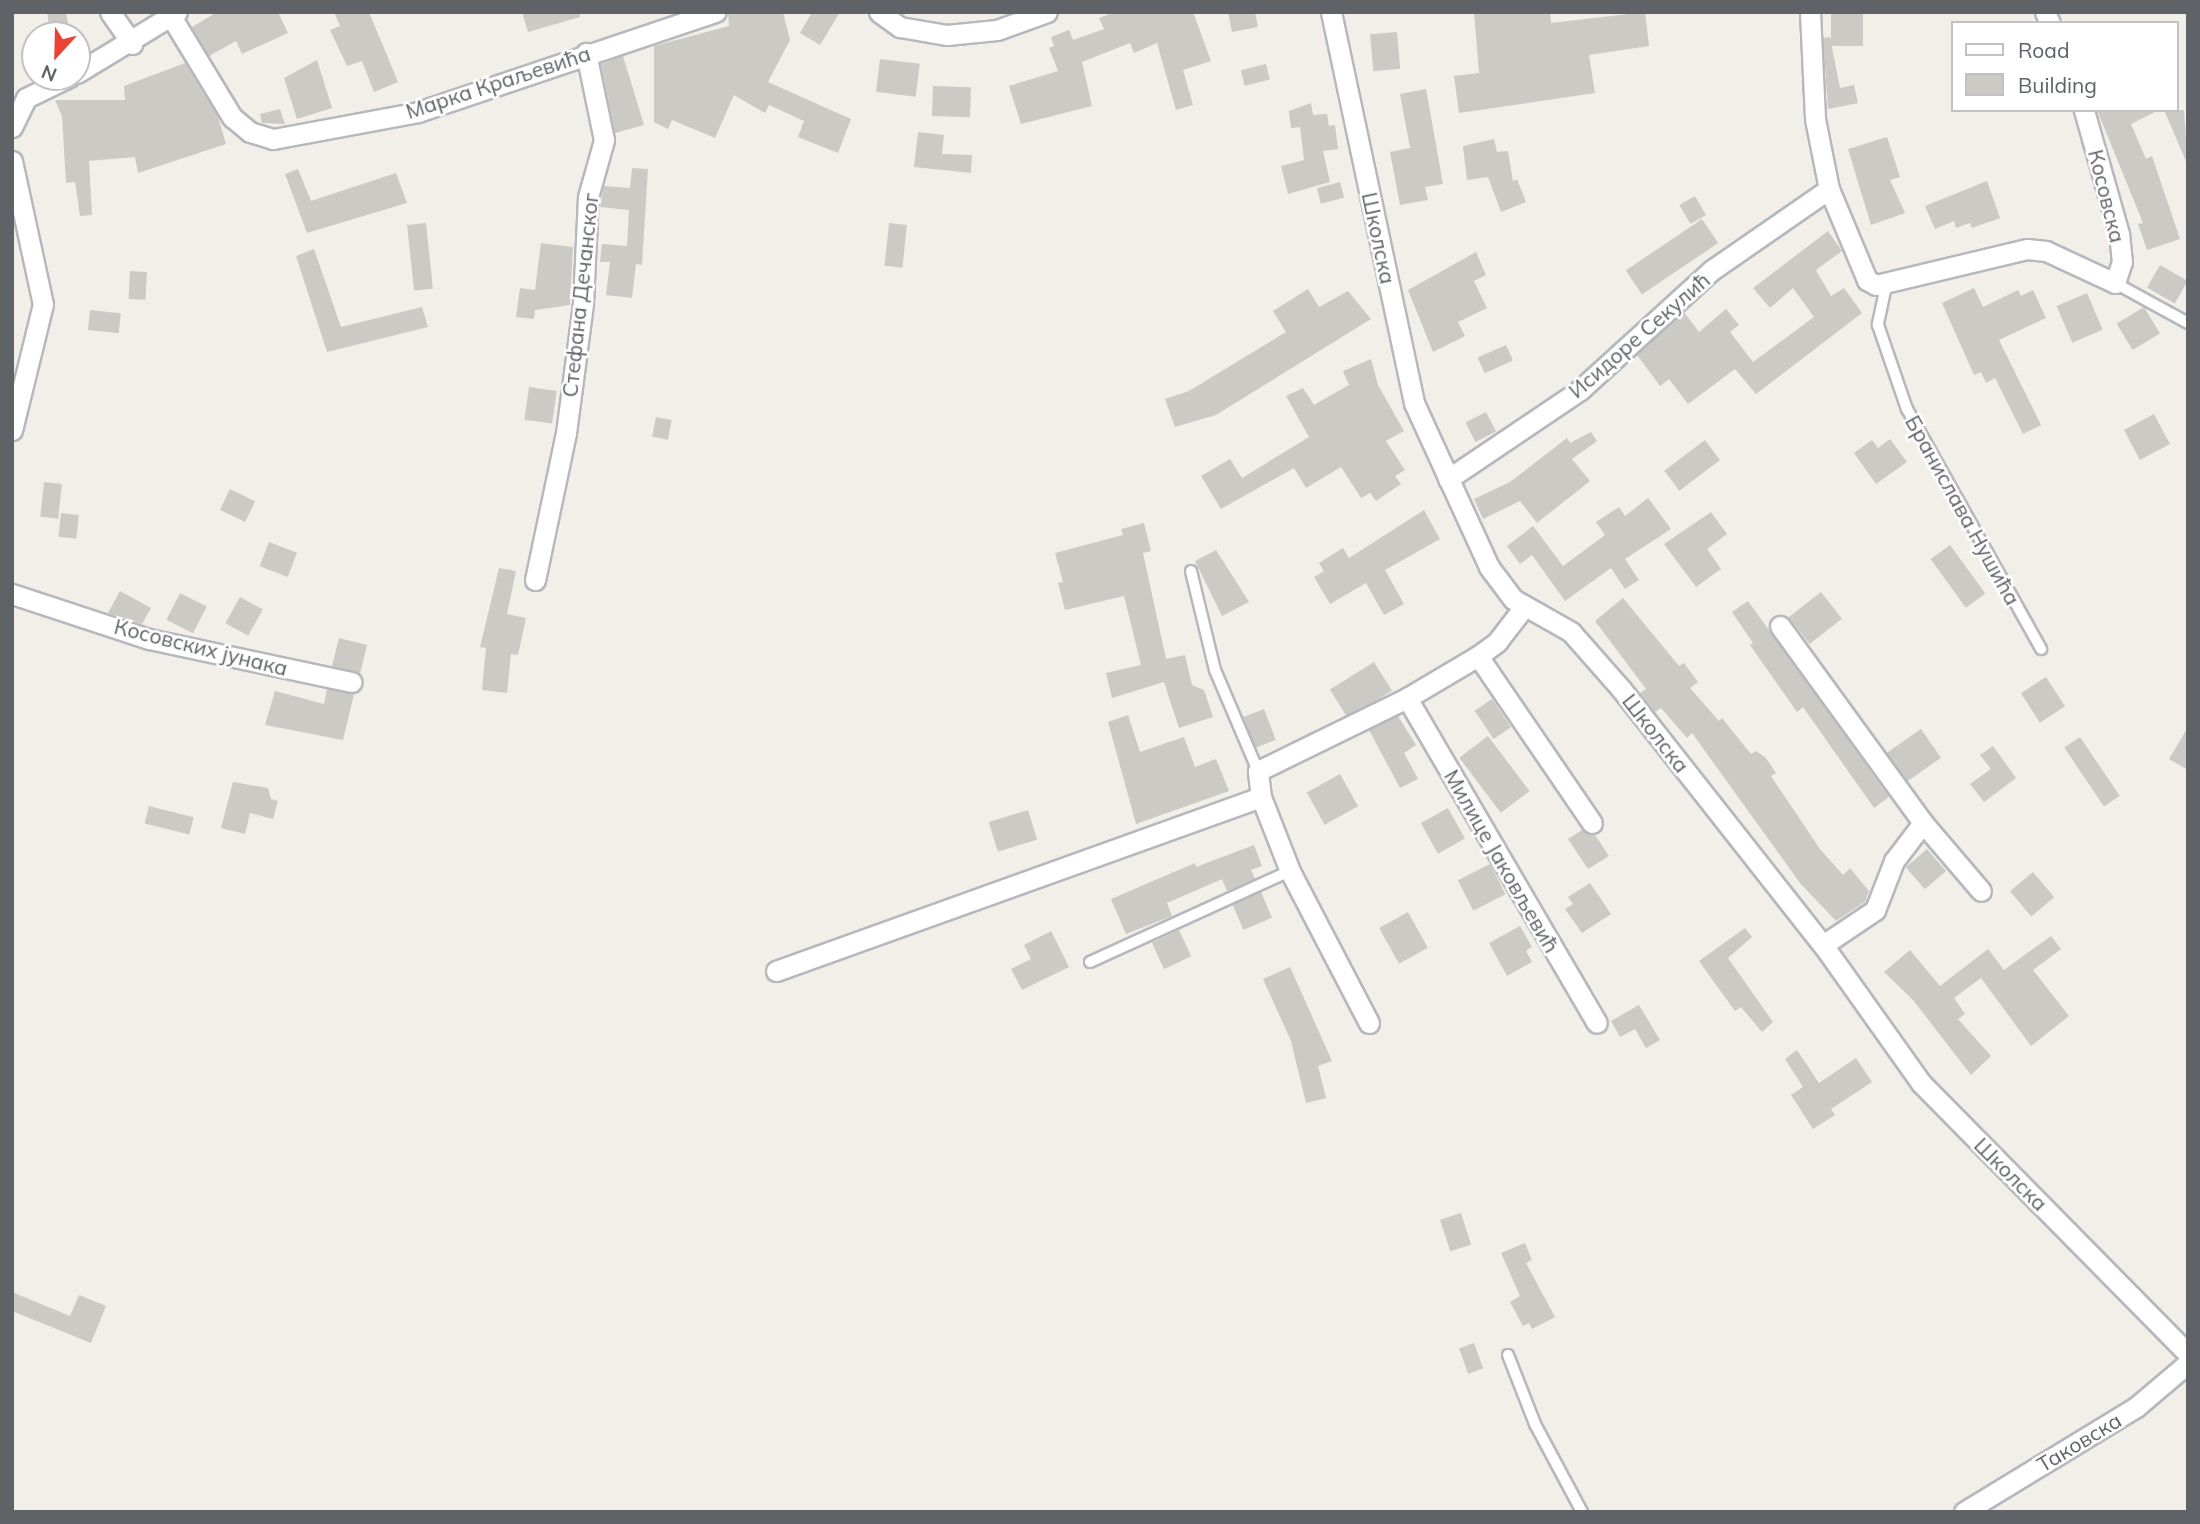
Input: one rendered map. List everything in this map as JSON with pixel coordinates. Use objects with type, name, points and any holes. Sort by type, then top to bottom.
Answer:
[{"type":"street","points":[[110,12],[132,44]]},
{"type":"street","name":"Марка Краљевића","points":[[174,15],[232,117],[250,132],[273,139],[418,112],[586,53],[716,12]]},
{"type":"street","points":[[879,12],[900,27],[947,35],[997,30],[1048,12]]},
{"type":"street","name":"Школска","points":[[1331,12],[1414,403],[1489,567],[1524,607],[1571,632],[1823,945],[1921,1083],[2188,1354]]},
{"type":"street","points":[[1810,12],[1815,119],[1829,190],[1867,279],[1886,286],[2027,249],[2046,251],[2115,283]]},
{"type":"street","points":[[91,66],[132,44],[174,15]]},
{"type":"street","name":"Стефана Дечанског","points":[[535,580],[566,433],[583,303],[588,197],[604,140],[586,53]]},
{"type":"street","points":[[12,127],[26,98],[40,91]]},
{"type":"street","name":"Косовска","points":[[2085,112],[2119,234],[2122,262],[2115,283]]},
{"type":"street","points":[[12,161],[43,304],[12,430]]},
{"type":"street","name":"Исидоре Секулић","points":[[1448,479],[1580,390],[1712,270],[1829,190]]},
{"type":"street","name":"Косовских јунака","points":[[12,594],[149,639],[351,682]]},
{"type":"street","points":[[1368,1023],[1290,871],[1261,797],[1258,771],[1407,698],[1478,656],[1497,642],[1524,607]]},
{"type":"street","points":[[1780,626],[1923,823],[1981,891]]},
{"type":"street","points":[[1478,656],[1592,823]]},
{"type":"street","name":"Милице Јаковљевић","points":[[1407,698],[1597,1023]]},
{"type":"street","points":[[776,971],[1261,797]]},
{"type":"street","points":[[1823,945],[1856,928],[1875,910],[1894,861],[1923,823]]},
{"type":"street","name":"Таковска","points":[[1964,1512],[2136,1407],[2188,1363]]},
{"type":"lane","points":[[2115,283],[2188,323]]},
{"type":"lane","name":"Бранислава Нушића","points":[[1886,286],[1878,325],[1907,409],[2041,649]]},
{"type":"lane","points":[[1191,571],[1215,670],[1258,771]]},
{"type":"lane","points":[[1090,962],[1290,871]]},
{"type":"lane","points":[[1508,1355],[1535,1424],[1582,1512]]},
{"type":"building","points":[[47,12],[66,12],[68,21],[48,21]]},
{"type":"building","points":[[217,12],[278,12],[288,33],[242,54],[236,41],[209,56],[192,27]]},
{"type":"building","points":[[334,12],[369,12],[398,82],[374,92],[362,61],[347,66],[330,30],[340,26]]},
{"type":"building","points":[[522,12],[580,12],[580,17],[528,32]]},
{"type":"building","points":[[728,12],[783,12],[790,40],[768,82],[851,119],[838,153],[798,137],[804,121],[769,105],[765,113],[734,95],[715,138],[672,120],[668,129],[654,122],[654,46],[729,26]]},
{"type":"building","points":[[812,12],[840,12],[820,45],[800,33]]},
{"type":"building","points":[[1114,12],[1193,12],[1211,61],[1183,70],[1193,105],[1176,110],[1157,43],[1134,53],[1130,43],[1082,62],[1092,106],[1021,124],[1009,86],[1058,71],[1049,48],[1054,46],[1051,37],[1069,30],[1073,40],[1104,29],[1099,18]]},
{"type":"building","points":[[1228,12],[1255,12],[1258,27],[1232,32]]},
{"type":"building","points":[[1474,12],[1550,12],[1551,23],[1645,12],[1649,46],[1589,55],[1595,93],[1459,113],[1454,76],[1479,73]]},
{"type":"building","points":[[1831,12],[1863,12],[1863,46],[1831,46]]},
{"type":"building","points":[[1397,32],[1400,69],[1373,71],[1370,34]]},
{"type":"building","points":[[1830,37],[1840,88],[1854,85],[1858,103],[1828,109],[1823,38]]},
{"type":"building","points":[[623,56],[644,125],[615,133],[601,64]]},
{"type":"building","points":[[880,59],[920,64],[916,97],[876,92]]},
{"type":"building","points":[[317,60],[332,108],[297,119],[284,78]]},
{"type":"building","points":[[185,63],[218,117],[226,144],[138,173],[135,157],[89,161],[92,215],[80,216],[75,182],[66,183],[62,116],[55,100],[125,100],[124,86]]},
{"type":"building","points":[[1266,64],[1270,80],[1245,86],[1241,70]]},
{"type":"building","points":[[933,86],[971,87],[970,117],[932,116]]},
{"type":"building","points":[[1426,89],[1443,184],[1425,187],[1428,200],[1400,205],[1390,152],[1410,148],[1400,94]]},
{"type":"building","points":[[1311,103],[1313,115],[1327,114],[1329,126],[1335,125],[1338,149],[1323,151],[1330,182],[1288,194],[1281,166],[1304,160],[1300,127],[1291,128],[1289,111]]},
{"type":"building","points":[[280,109],[285,124],[262,123],[260,114]]},
{"type":"building","points":[[2184,110],[2188,166],[2165,112]]},
{"type":"building","points":[[2098,112],[2155,112],[2131,124],[2146,159],[2152,156],[2180,239],[2147,250],[2138,224],[2143,223]]},
{"type":"building","points":[[918,132],[944,135],[942,154],[972,155],[971,173],[914,167]]},
{"type":"building","points":[[1887,137],[1900,177],[1890,180],[1905,213],[1871,225],[1848,149]]},
{"type":"building","points":[[1494,139],[1497,152],[1508,151],[1513,181],[1517,179],[1526,202],[1501,212],[1488,177],[1467,180],[1463,146]]},
{"type":"building","points":[[632,168],[648,169],[642,265],[636,264],[632,298],[606,295],[610,262],[600,262],[602,244],[627,246],[629,210],[600,207],[604,186],[630,188]]},
{"type":"building","points":[[298,169],[311,201],[396,173],[407,203],[307,233],[285,174]]},
{"type":"building","points":[[1987,181],[2000,218],[1972,228],[1970,223],[1956,228],[1954,221],[1935,229],[1925,206]]},
{"type":"building","points":[[1340,182],[1344,197],[1321,204],[1317,188]]},
{"type":"building","points":[[1695,196],[1706,215],[1690,224],[1679,205]]},
{"type":"building","points":[[1702,219],[1718,243],[1642,294],[1626,270]]},
{"type":"building","points":[[426,223],[433,289],[414,291],[407,225]]},
{"type":"building","points":[[889,223],[907,225],[902,268],[885,266]]},
{"type":"building","points":[[1828,231],[1842,251],[1816,270],[1831,296],[1844,288],[1862,313],[1756,394],[1735,369],[1688,404],[1669,379],[1660,386],[1637,355],[1684,312],[1699,332],[1726,309],[1739,325],[1730,332],[1753,362],[1814,317],[1793,288],[1770,308],[1753,288]]},
{"type":"building","points":[[541,243],[573,247],[570,305],[535,310],[534,319],[516,317],[520,288],[535,290]]},
{"type":"building","points":[[314,249],[341,327],[422,307],[428,327],[327,352],[296,256]]},
{"type":"building","points":[[1476,252],[1486,275],[1474,281],[1487,308],[1458,322],[1465,336],[1433,352],[1408,290]]},
{"type":"building","points":[[2160,265],[2188,281],[2175,304],[2147,288]]},
{"type":"building","points":[[130,271],[147,272],[146,300],[129,299]]},
{"type":"building","points":[[1974,288],[1983,307],[2018,290],[2021,296],[2033,290],[2046,318],[1999,340],[2041,425],[2023,434],[1995,378],[1986,383],[1981,372],[1974,375],[1942,303]]},
{"type":"building","points":[[1308,289],[1319,307],[1348,291],[1371,319],[1216,415],[1175,427],[1165,399],[1189,391],[1286,332],[1273,311]]},
{"type":"building","points":[[2087,293],[2103,330],[2072,343],[2057,306]]},
{"type":"building","points":[[2144,307],[2160,334],[2133,350],[2117,323]]},
{"type":"building","points":[[90,310],[121,313],[119,333],[88,330]]},
{"type":"building","points":[[1506,345],[1513,361],[1485,373],[1478,358]]},
{"type":"building","points":[[1371,359],[1378,385],[1404,431],[1386,441],[1405,470],[1395,476],[1401,484],[1376,501],[1370,493],[1361,498],[1341,467],[1306,488],[1294,468],[1221,509],[1201,476],[1230,459],[1242,478],[1309,437],[1286,396],[1303,388],[1314,405],[1349,385],[1343,371]]},
{"type":"building","points":[[529,387],[557,391],[552,424],[524,420]]},
{"type":"building","points":[[1486,412],[1496,432],[1475,442],[1466,422]]},
{"type":"building","points":[[2154,414],[2170,444],[2140,460],[2124,430]]},
{"type":"building","points":[[656,417],[672,420],[668,440],[652,437]]},
{"type":"building","points":[[1591,432],[1597,441],[1572,459],[1590,481],[1537,523],[1520,501],[1483,519],[1474,499],[1510,482],[1567,438],[1570,443]]},
{"type":"building","points":[[1890,439],[1907,462],[1876,484],[1854,453],[1872,440],[1878,448]]},
{"type":"building","points":[[1705,440],[1720,460],[1679,491],[1664,471]]},
{"type":"building","points":[[44,482],[62,484],[58,519],[40,517]]},
{"type":"building","points":[[230,489],[255,501],[245,522],[220,510]]},
{"type":"building","points":[[1648,498],[1671,529],[1625,559],[1639,580],[1625,589],[1611,568],[1565,601],[1532,555],[1520,564],[1507,546],[1533,526],[1563,566],[1605,535],[1596,522],[1619,507],[1625,516]]},
{"type":"building","points":[[1424,510],[1440,539],[1385,570],[1404,604],[1384,615],[1366,583],[1330,604],[1314,577],[1324,571],[1319,563],[1343,548],[1349,558]]},
{"type":"building","points":[[1711,512],[1727,534],[1707,549],[1721,569],[1696,587],[1664,544]]},
{"type":"building","points":[[61,513],[79,515],[76,539],[58,537]]},
{"type":"building","points":[[1144,523],[1151,551],[1143,553],[1166,659],[1185,655],[1192,685],[1204,690],[1213,717],[1179,728],[1164,682],[1112,698],[1106,673],[1141,665],[1124,596],[1065,610],[1058,583],[1063,582],[1055,553],[1123,535],[1121,529]]},
{"type":"building","points":[[269,542],[297,553],[288,577],[260,566]]},
{"type":"building","points":[[1950,545],[1985,594],[1966,608],[1931,559]]},
{"type":"building","points":[[1216,550],[1249,602],[1222,616],[1195,561]]},
{"type":"building","points":[[499,568],[516,571],[507,614],[526,618],[518,655],[511,654],[507,693],[482,690],[486,648],[480,647]]},
{"type":"building","points":[[120,591],[151,608],[142,624],[108,613]]},
{"type":"building","points":[[1821,592],[1842,619],[1810,644],[1789,617]]},
{"type":"building","points":[[180,593],[207,607],[193,633],[166,620]]},
{"type":"building","points":[[240,597],[263,610],[248,636],[225,623]]},
{"type":"building","points":[[1623,598],[1679,666],[1684,663],[1698,682],[1690,688],[1719,721],[1722,718],[1751,754],[1756,751],[1766,758],[1776,773],[1771,776],[1820,849],[1843,875],[1850,868],[1869,891],[1865,902],[1836,921],[1800,883],[1692,733],[1687,738],[1661,708],[1655,712],[1640,693],[1646,689],[1595,621]]},
{"type":"building","points":[[1748,601],[1889,797],[1874,808],[1803,707],[1797,712],[1750,645],[1753,643],[1732,612]]},
{"type":"building","points":[[339,638],[367,645],[360,673],[332,666]]},
{"type":"building","points":[[1374,662],[1392,691],[1348,718],[1330,690]]},
{"type":"building","points":[[2046,677],[2065,706],[2040,723],[2021,693]]},
{"type":"building","points":[[327,689],[354,694],[343,740],[265,725],[275,691],[324,704]]},
{"type":"building","points":[[1492,699],[1511,727],[1494,739],[1475,711]]},
{"type":"building","points":[[1264,709],[1276,740],[1255,748],[1243,717]]},
{"type":"building","points":[[1128,715],[1140,752],[1184,737],[1195,767],[1216,759],[1229,791],[1136,824],[1108,722]]},
{"type":"building","points":[[1398,716],[1416,745],[1404,753],[1418,779],[1400,788],[1369,730]]},
{"type":"building","points":[[2188,727],[2188,770],[2169,759]]},
{"type":"building","points":[[1921,729],[1941,758],[1907,782],[1887,753]]},
{"type":"building","points":[[1488,736],[1530,791],[1501,813],[1459,758]]},
{"type":"building","points":[[2080,737],[2120,796],[2104,806],[2064,748]]},
{"type":"building","points":[[1993,746],[2016,778],[1984,802],[1970,784],[1991,769],[1980,755]]},
{"type":"building","points":[[1340,774],[1358,806],[1325,825],[1307,792]]},
{"type":"building","points":[[233,782],[268,788],[271,799],[278,801],[273,819],[250,813],[245,834],[221,828]]},
{"type":"building","points":[[149,806],[194,817],[189,835],[145,823]]},
{"type":"building","points":[[1448,808],[1465,839],[1438,854],[1421,823]]},
{"type":"building","points":[[1028,810],[1037,840],[998,852],[989,822]]},
{"type":"building","points":[[1582,830],[1595,835],[1609,856],[1588,869],[1568,839]]},
{"type":"building","points":[[1254,845],[1262,866],[1251,870],[1255,879],[1227,891],[1222,879],[1167,903],[1172,916],[1126,934],[1111,899],[1195,863],[1196,867]]},
{"type":"building","points":[[1927,849],[1946,871],[1925,889],[1906,867]]},
{"type":"building","points":[[1490,864],[1505,894],[1473,911],[1458,880]]},
{"type":"building","points":[[2033,872],[2054,897],[2031,917],[2010,891]]},
{"type":"building","points":[[1590,883],[1611,914],[1582,933],[1565,909],[1573,904],[1568,897]]},
{"type":"building","points":[[1261,892],[1272,918],[1243,930],[1232,904]]},
{"type":"building","points":[[1408,912],[1428,948],[1399,964],[1379,928]]},
{"type":"building","points":[[1520,926],[1532,947],[1526,951],[1532,962],[1507,976],[1489,943]]},
{"type":"building","points":[[1745,928],[1752,937],[1728,958],[1773,1022],[1762,1032],[1741,1007],[1735,1011],[1699,961]]},
{"type":"building","points":[[1179,930],[1191,956],[1164,969],[1152,943]]},
{"type":"building","points":[[1051,931],[1069,967],[1022,990],[1011,969],[1031,959],[1024,945]]},
{"type":"building","points":[[2051,936],[2061,949],[2033,970],[2069,1016],[2031,1046],[1981,978],[1954,998],[1965,1014],[1958,1019],[1991,1056],[1971,1075],[1913,1000],[1884,972],[1910,950],[1940,986],[1988,949],[2004,970]]},
{"type":"building","points":[[1290,967],[1332,1061],[1318,1066],[1326,1098],[1306,1103],[1291,1041],[1263,979]]},
{"type":"building","points":[[1639,1005],[1660,1040],[1646,1048],[1635,1029],[1620,1037],[1611,1021]]},
{"type":"building","points":[[1797,1050],[1819,1083],[1856,1058],[1872,1082],[1831,1109],[1835,1115],[1813,1129],[1791,1095],[1803,1087],[1785,1059]]},
{"type":"building","points":[[1461,1213],[1471,1244],[1450,1251],[1440,1220]]},
{"type":"building","points":[[1525,1243],[1532,1260],[1526,1263],[1555,1317],[1532,1329],[1529,1323],[1523,1326],[1510,1302],[1520,1296],[1501,1253]]},
{"type":"building","points":[[12,1292],[70,1316],[79,1295],[106,1306],[91,1343],[12,1311]]},
{"type":"building","points":[[1474,1343],[1483,1368],[1468,1374],[1459,1348]]}]
